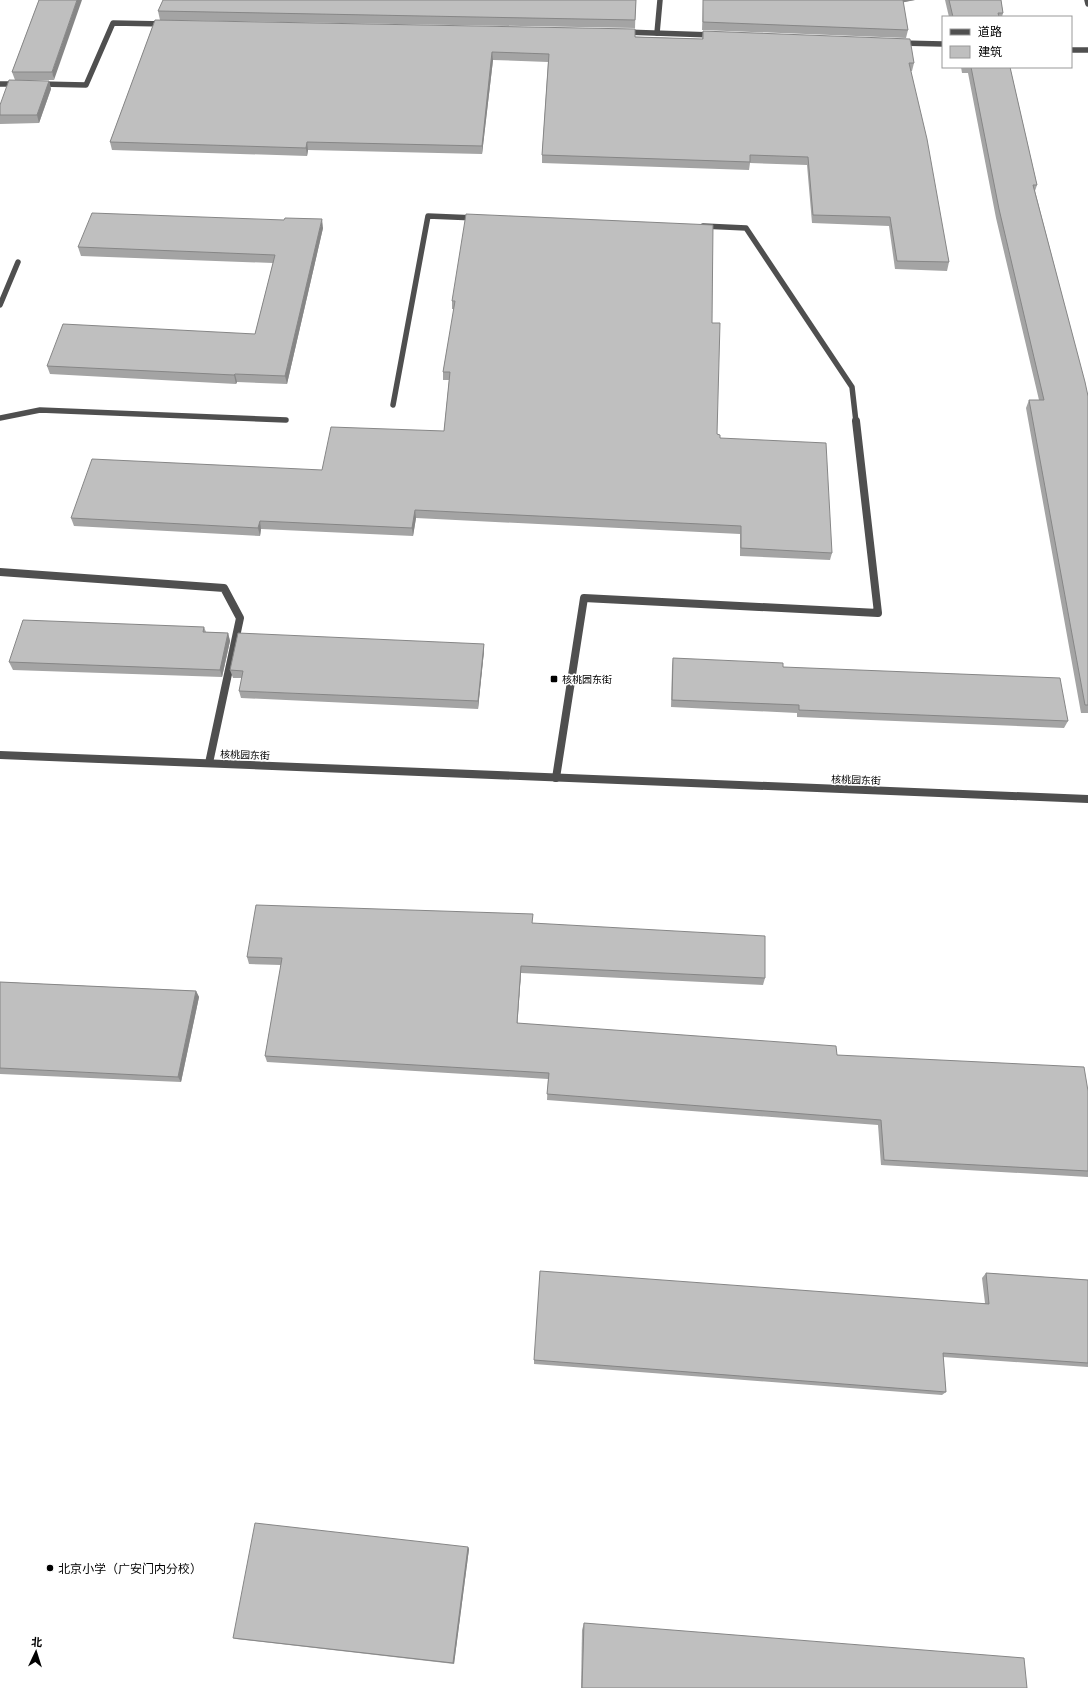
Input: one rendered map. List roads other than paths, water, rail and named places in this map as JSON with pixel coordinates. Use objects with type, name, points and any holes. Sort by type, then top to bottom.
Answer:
[{"type":"street","points":[[657,33],[660,0]]},
{"type":"street","points":[[1087,0],[1088,4]]},
{"type":"street","points":[[31,84],[86,85],[114,22],[169,24]]},
{"type":"street","points":[[617,32],[721,36]]},
{"type":"street","points":[[895,42],[942,44]]},
{"type":"street","points":[[1072,50],[1088,50]]},
{"type":"street","points":[[0,84],[23,84]]},
{"type":"street","points":[[393,405],[428,216],[484,218]]},
{"type":"street","points":[[556,778],[584,598],[878,613],[852,387],[746,228],[699,226]]},
{"type":"street","points":[[0,305],[18,262]]},
{"type":"street","points":[[0,418],[40,410],[286,420]]},
{"type":"street","points":[[0,572],[224,588],[240,618],[209,763]]},
{"type":"street","name":"核桃园东街","points":[[0,755],[1088,799]]},
{"type":"place","name":"核桃园东街","points":[[554,679]]},
{"type":"place","name":"北京小学（广安门内分校）","points":[[50,1568]]}]
